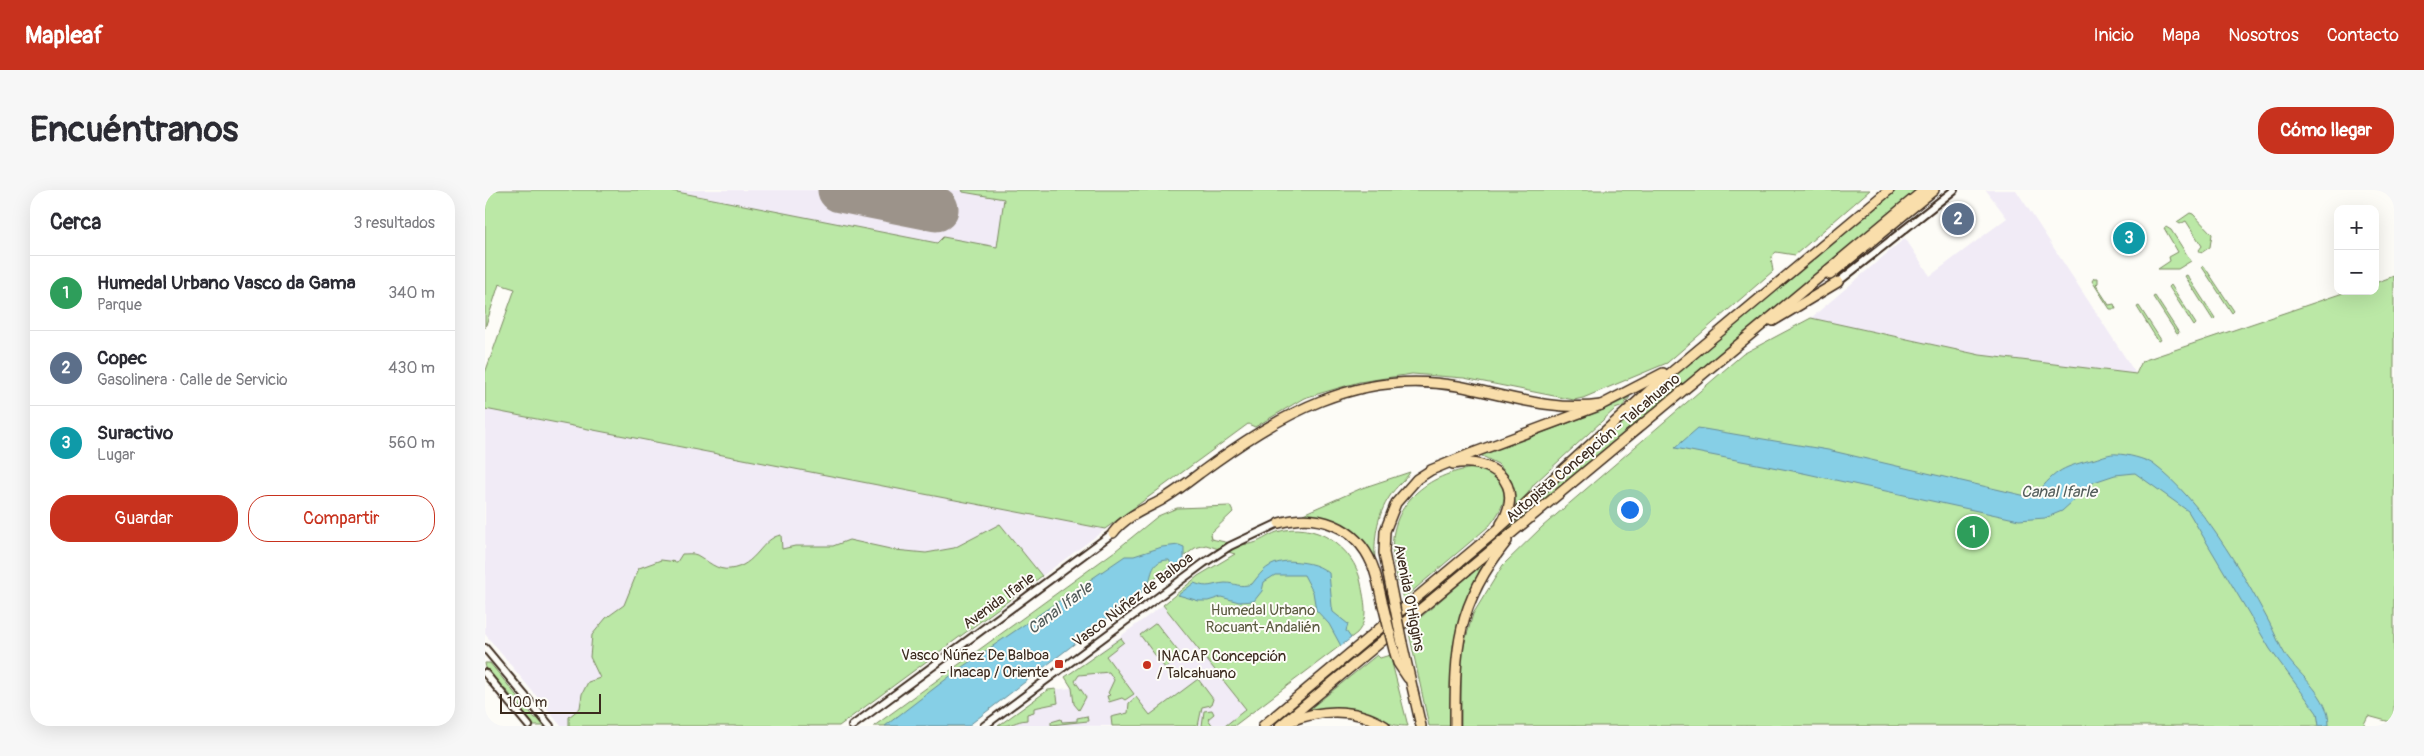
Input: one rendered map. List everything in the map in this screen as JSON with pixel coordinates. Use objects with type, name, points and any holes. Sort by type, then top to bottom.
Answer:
[{"type":"main road","points":[[1852,221],[1878,190]]},
{"type":"main road","name":"Autopista Concepción - Talcahuano","points":[[1263,726],[1495,532],[1594,440],[1683,362],[1889,190]]},
{"type":"main road","name":"Autopista Concepción - Talcahuano","points":[[1280,726],[1924,190]]},
{"type":"main road","points":[[1794,298],[1843,266],[1934,190]]},
{"type":"main road","points":[[1757,329],[1811,300],[1838,282]]},
{"type":"main road","points":[[1438,467],[1601,405],[1683,362]]},
{"type":"main road","points":[[1113,533],[1123,522],[1170,494],[1275,422],[1314,402],[1343,393],[1384,384],[1426,383],[1459,386],[1561,407],[1601,405]]},
{"type":"main road","points":[[1438,467],[1474,462],[1490,466],[1499,472],[1507,485],[1509,500],[1505,516],[1495,532]]},
{"type":"main road","name":"Avenida O'Higgins","points":[[1421,726],[1391,593],[1384,553],[1385,531],[1389,516],[1405,490],[1424,474],[1438,467]]},
{"type":"main road","points":[[1279,523],[1302,519],[1317,519],[1331,523],[1348,533],[1361,545],[1370,559],[1394,650],[1401,669],[1411,682]]},
{"type":"main road","points":[[1455,726],[1456,659],[1463,620],[1483,576],[1521,525]]},
{"type":"main road","points":[[1280,726],[1308,715],[1334,711],[1362,715],[1385,726]]},
{"type":"street","points":[[1838,282],[1954,190]]},
{"type":"street","name":"Vasco Núñez de Balboa","points":[[984,726],[1203,563],[1230,546],[1279,523]]},
{"type":"street","name":"Avenida Ifarle","points":[[852,726],[1113,533]]},
{"type":"street","points":[[485,648],[550,726]]},
{"type":"street","points":[[485,673],[529,726]]},
{"type":"shaded area","points":[[485,190],[1870,190],[1795,255],[1776,252],[1772,255],[1773,271],[1667,363],[1583,398],[1574,400],[1464,378],[1412,374],[1333,388],[1304,398],[1255,427],[1248,424],[839,726],[561,726],[485,634],[485,373],[515,289],[499,284],[485,328]]},
{"type":"shaded area","points":[[1986,190],[2016,190],[2136,374],[1980,355],[1811,318],[1905,238],[1930,276],[2007,218]]},
{"type":"shaded area","name":"INACAP Concepción / Talcahuano","points":[[1163,605],[1250,713],[1234,726],[998,726],[1048,690],[1071,688],[1065,677]]},
{"type":"green space","points":[[485,190],[667,190],[937,243],[943,237],[997,247],[1004,199],[963,192],[962,190],[1870,190],[1795,255],[1776,252],[1772,258],[1773,271],[1667,363],[1574,400],[1464,378],[1412,374],[1359,382],[1304,398],[1255,427],[1248,424],[1105,529],[485,409],[485,373],[515,289],[499,284],[485,328]]},
{"type":"green space","points":[[1897,190],[1918,190],[1404,617],[1403,614],[1506,528],[1664,383]]},
{"type":"green space","points":[[2190,213],[2212,234],[2210,247],[2201,253],[2199,250],[2202,246],[2186,221],[2180,224],[2177,222]]},
{"type":"green space","points":[[2166,227],[2171,230],[2191,261],[2178,269],[2158,269],[2170,261],[2169,257],[2178,252],[2164,228]]},
{"type":"green space","points":[[2204,266],[2234,311],[2232,313],[2202,267]]},
{"type":"green space","points":[[2187,275],[2215,318],[2213,320],[2185,276]]},
{"type":"green space","points":[[2394,276],[2394,723],[2368,716],[2363,726],[1461,726],[1461,655],[1473,614],[1503,565],[1542,527],[1743,354],[1811,318],[1980,355],[2136,374],[2142,361],[2337,295],[2379,295],[2379,282]]},
{"type":"green space","points":[[2094,278],[2098,278],[2096,285],[2109,305],[2114,304],[2116,309],[2110,309],[2092,281]]},
{"type":"green space","points":[[2171,285],[2196,324],[2194,326],[2169,287]]},
{"type":"green space","points":[[2155,296],[2179,333],[2177,334],[2153,297]]},
{"type":"green space","points":[[2139,306],[2161,340],[2158,341],[2137,307]]},
{"type":"green space","points":[[1630,397],[1623,406],[1615,409],[1534,484],[1516,505],[1508,475],[1498,464],[1480,455],[1599,412]]},
{"type":"green space","points":[[1475,468],[1496,477],[1501,483],[1504,499],[1501,507],[1489,526],[1403,599],[1393,557],[1393,538],[1397,522],[1404,507],[1414,495],[1427,485],[1458,471]]},
{"type":"green space","points":[[1410,472],[1385,504],[1379,520],[1376,537],[1375,564],[1331,520],[1303,514],[1362,488]]},
{"type":"green space","name":"Humedal Urbano Rocuant-Andalién","points":[[1230,506],[1233,512],[1210,534],[1211,539],[1245,544],[1253,543],[1277,532],[1291,529],[1318,533],[1341,547],[1350,558],[1357,570],[1361,583],[1365,609],[1364,621],[1357,633],[1234,726],[1225,726],[1246,709],[1163,605],[1198,576],[1235,554],[1206,545],[1195,548],[963,726],[874,726],[1115,551],[1158,516],[1177,508]]},
{"type":"green space","points":[[1000,524],[1042,576],[839,726],[569,726],[569,717],[580,708],[582,694],[588,682],[600,678],[590,657],[592,635],[606,618],[624,605],[639,568],[661,560],[677,562],[682,554],[697,555],[717,567],[725,569],[739,567],[753,558],[768,541],[781,535],[782,549],[795,546],[833,546],[849,540],[895,550],[926,553],[954,548]]},
{"type":"green space","points":[[1482,565],[1469,594],[1453,645],[1450,726],[1429,726],[1408,628]]},
{"type":"green space","points":[[1156,623],[1181,655],[1165,668],[1140,635]]},
{"type":"green space","points":[[1121,638],[1124,642],[1106,656],[1134,694],[1125,700],[1122,698],[1109,702],[1107,696],[1110,695],[1108,693],[1114,680],[1109,672],[1079,675],[1075,681],[1086,697],[1079,710],[1074,704],[1072,688],[1065,677]]},
{"type":"green space","points":[[1377,655],[1380,658],[1390,655],[1408,726],[1392,724],[1372,714],[1355,709],[1331,708],[1306,712]]},
{"type":"green space","points":[[485,663],[490,663],[535,718],[540,718],[546,726],[534,726],[507,691],[493,679],[487,671]]},
{"type":"green space","points":[[1198,679],[1213,699],[1211,705],[1202,707],[1198,726],[1112,726],[1111,717],[1128,713],[1129,703],[1136,697],[1150,715]]},
{"type":"green space","points":[[1056,689],[1058,703],[1034,708],[1034,712],[1027,714],[1027,720],[998,726],[1048,690]]},
{"type":"green space","points":[[1212,710],[1214,714],[1208,719],[1213,726],[1202,726],[1204,711]]},
{"type":"green space","points":[[1087,716],[1088,721],[1051,725],[1051,722],[1061,719],[1062,722],[1077,721],[1077,718]]},
{"type":"water","name":"Canal Ifarle","points":[[1698,428],[1828,450],[2026,496],[2036,495],[2061,470],[2106,455],[2125,455],[2150,462],[2171,479],[2219,537],[2258,602],[2286,656],[2319,696],[2328,715],[2329,725],[2319,726],[2317,713],[2270,649],[2188,511],[2135,473],[2115,475],[2094,482],[2062,511],[2045,518],[2019,520],[1803,473],[1675,448]]},
{"type":"water","points":[[1179,545],[1184,547],[1184,561],[1188,566],[1172,578],[1169,575],[1168,569],[1171,564],[1169,560],[1159,562],[1153,569],[1148,587],[968,726],[885,726],[962,667],[1125,556],[1134,556],[1162,547]]},
{"type":"water","points":[[1287,561],[1315,565],[1329,573],[1333,612],[1348,624],[1346,631],[1351,638],[1341,646],[1329,624],[1316,610],[1313,592],[1304,575],[1275,575],[1264,582],[1262,591],[1254,601],[1239,602],[1221,597],[1208,601],[1199,601],[1178,595],[1194,583],[1207,586],[1225,583],[1252,584],[1270,565]]},
{"type":"taxiway","points":[[877,197],[893,196],[912,190]]},
{"type":"runway","points":[[840,190],[936,209]]},
{"type":"place","name":"Copec","points":[[1958,219]]},
{"type":"place","name":"Suractivo","points":[[2129,238]]},
{"type":"place","name":"Humedal Urbano Vasco da Gama","points":[[1973,532]]},
{"type":"place","name":"Vasco Núñez De Balboa - Inacap / Oriente","points":[[1059,664]]},
{"type":"place","name":"INACAP Concepción / Talcahuano","points":[[1147,665]]}]
